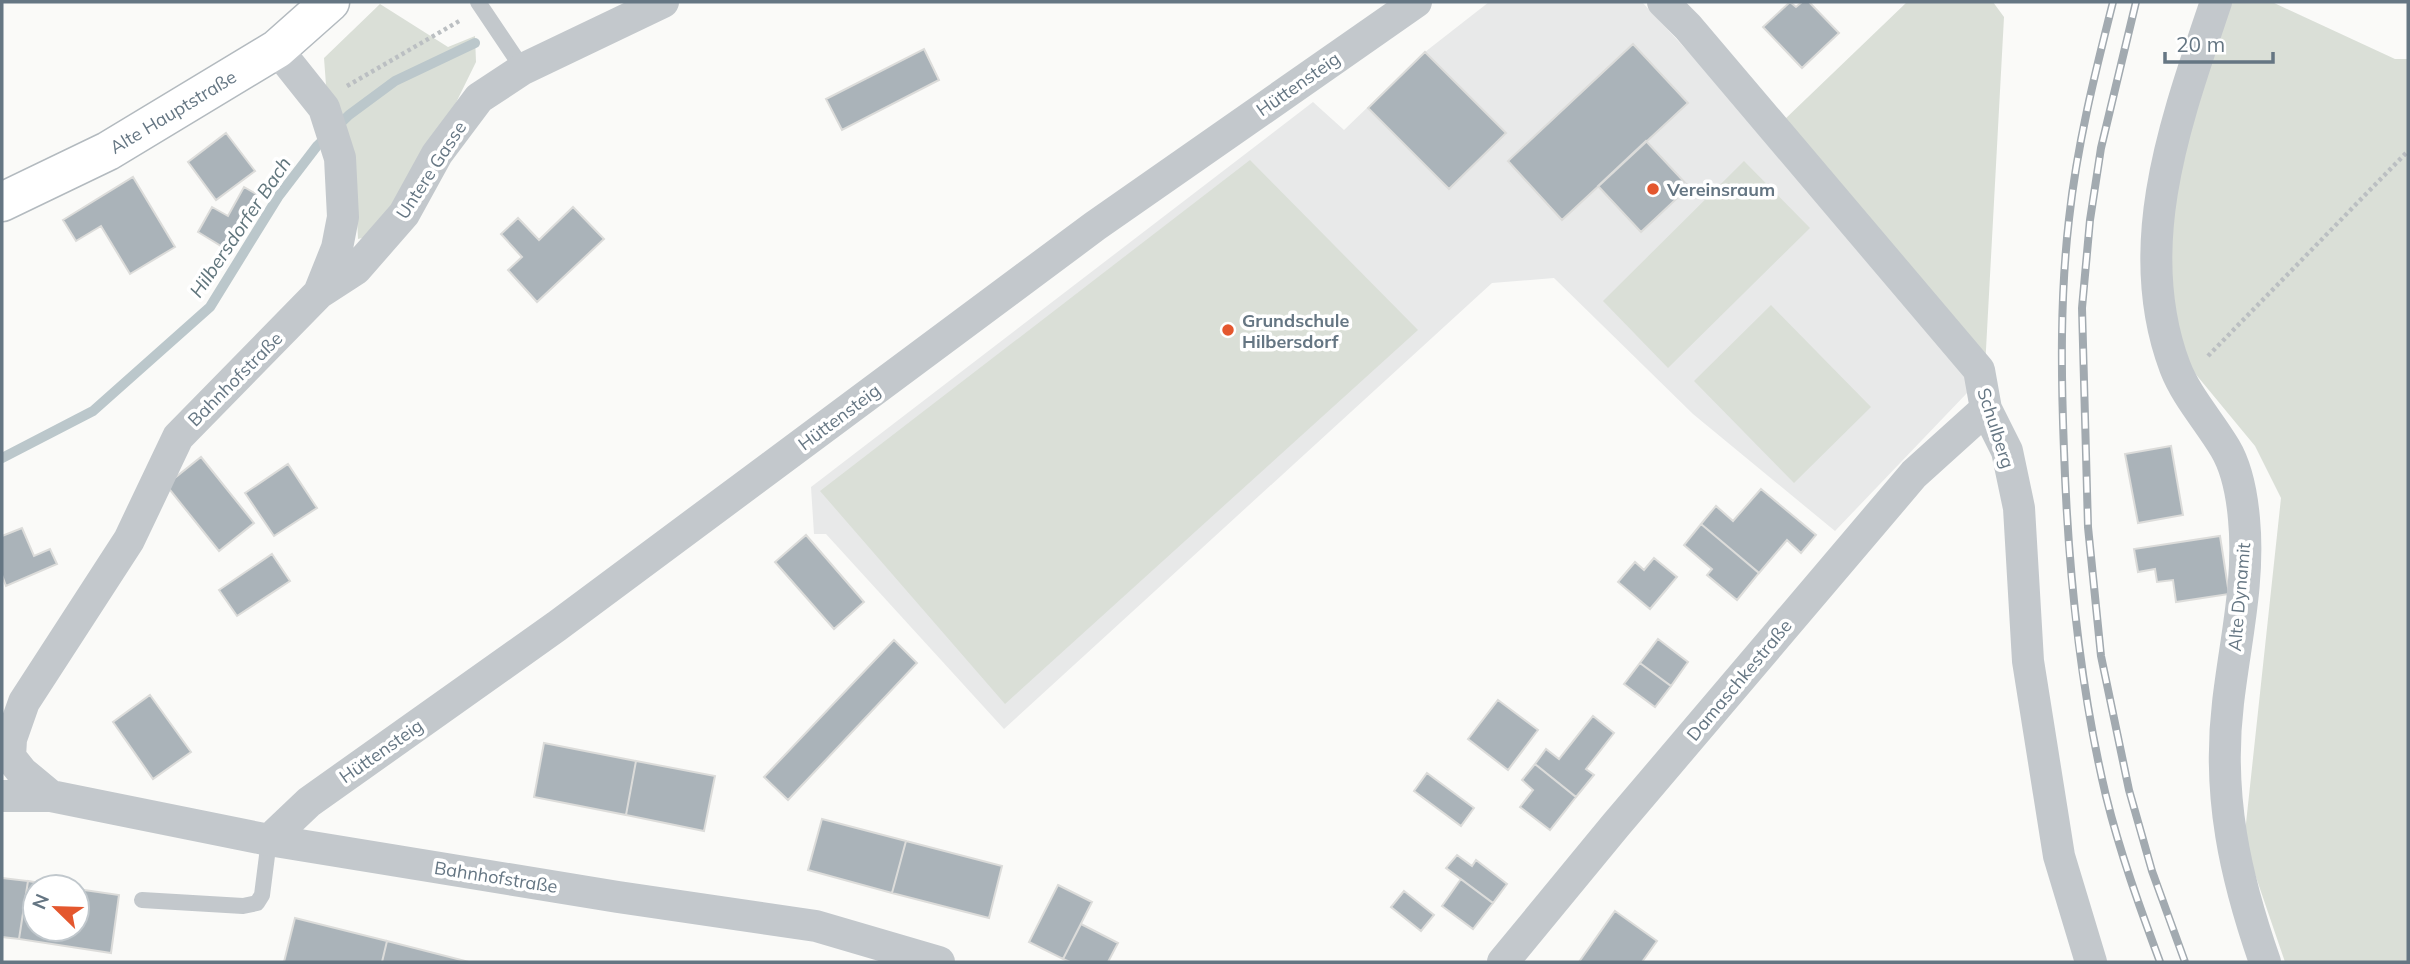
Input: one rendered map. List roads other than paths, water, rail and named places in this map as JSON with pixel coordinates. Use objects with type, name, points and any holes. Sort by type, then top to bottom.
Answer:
[{"type":"main road","name":"Alte Hauptstraße","points":[[2,202],[108,151],[277,49],[330,2]]},
{"type":"street","name":"Untere Gasse","points":[[319,293],[356,269],[404,214],[436,154],[479,98],[523,69],[663,2]]},
{"type":"street","name":"Hüttensteig","points":[[269,840],[309,802],[557,626],[1095,226],[1416,2]]},
{"type":"street","name":"Schulberg","points":[[1663,2],[1688,27],[1979,370],[1986,409],[2007,451],[2019,508],[2028,661],[2057,843],[2091,962]]},
{"type":"street","name":"Alte Dynamit","points":[[2216,2],[2169,150],[2156,241],[2159,312],[2176,370],[2227,450],[2238,483],[2244,519],[2246,561],[2243,603],[2227,705],[2227,819],[2245,905],[2265,962]]},
{"type":"street","name":"Bahnhofstraße","points":[[51,796],[22,772],[10,757],[13,710],[130,540],[178,437],[319,293],[337,248],[343,217],[340,158],[322,105],[277,49]]},
{"type":"street","name":"Damaschkestraße","points":[[1503,962],[1914,474],[1986,409]]},
{"type":"street","name":"Bahnhofstraße","points":[[2,796],[51,796],[269,840],[816,926],[939,962]]},
{"type":"lane","points":[[480,5],[523,69]]},
{"type":"lane","points":[[142,900],[243,906],[257,903],[262,895],[269,840]]},
{"type":"waterway","name":"Hilbersdorfer Bach","points":[[2,458],[93,411],[210,307],[278,197],[317,146],[349,115],[395,81],[475,43]]},
{"type":"railway","points":[[2113,2],[2082,137],[2072,191],[2066,248],[2062,364],[2066,495],[2076,625],[2097,754],[2118,838],[2160,962]]},
{"type":"railway","points":[[2136,2],[2101,148],[2090,220],[2082,308],[2088,527],[2101,656],[2129,790],[2152,871],[2185,962]]},
{"type":"place","name":"Vereinsraum","points":[[1653,189]]},
{"type":"place","name":"Grundschule Hilbersdorf","points":[[1228,330]]}]
